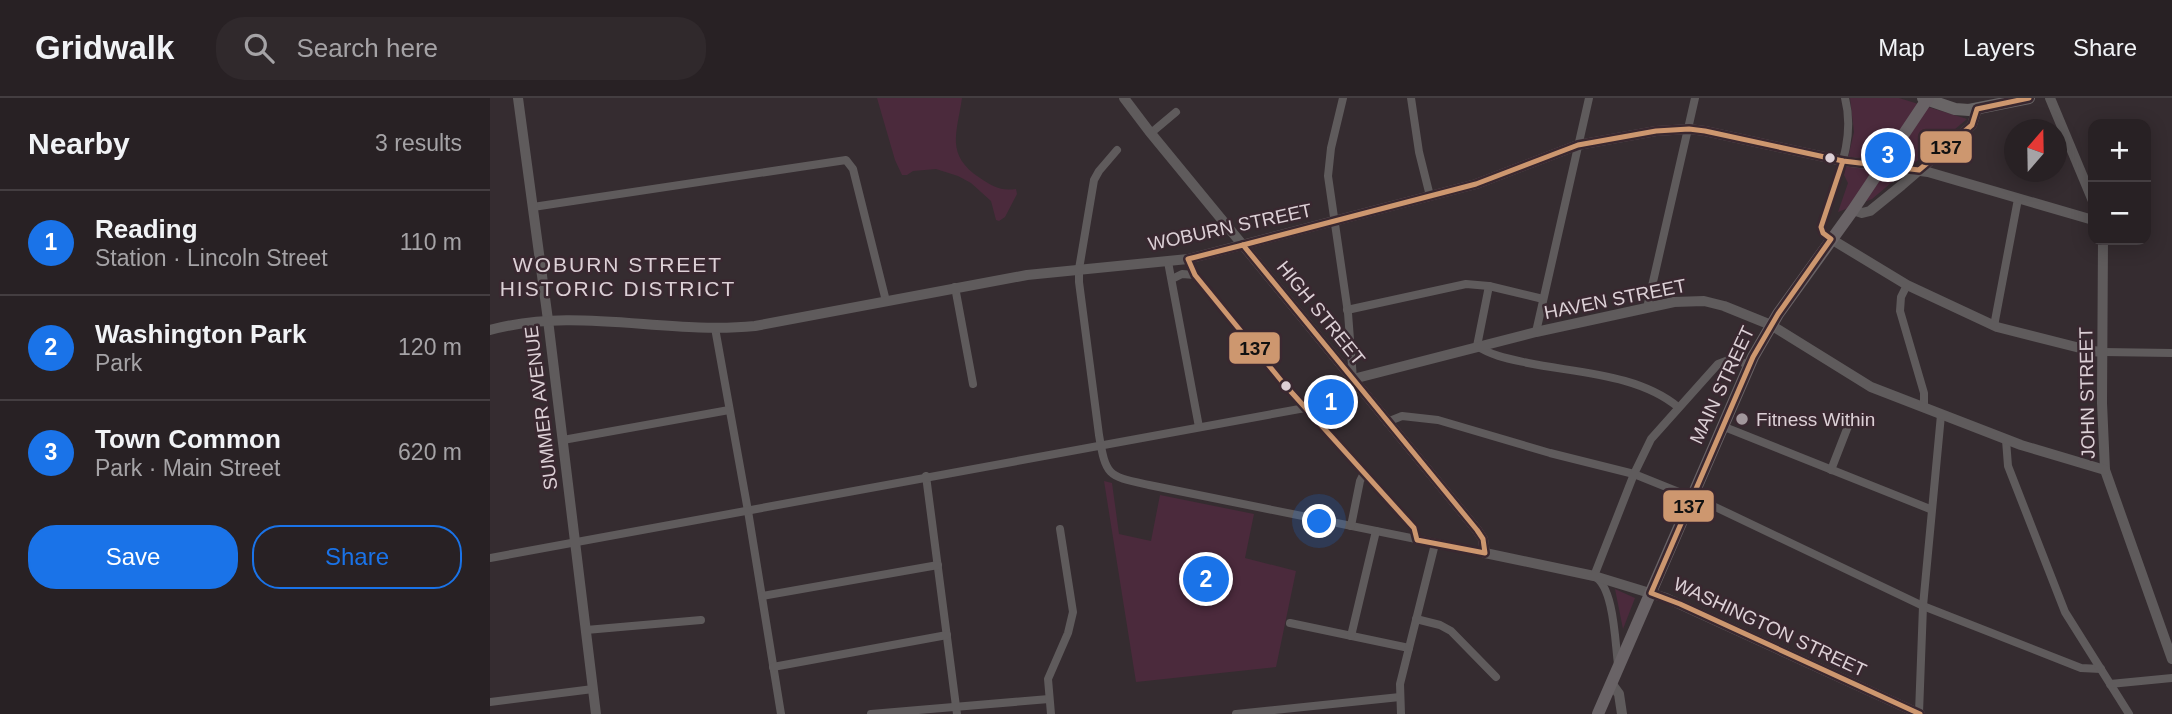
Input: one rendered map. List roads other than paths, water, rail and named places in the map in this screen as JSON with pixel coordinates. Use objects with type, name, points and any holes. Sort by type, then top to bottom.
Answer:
[{"type":"main road","points":[[1926,99],[1955,109],[1977,109],[2029,98]]},
{"type":"main road","name":"MAIN STREET","points":[[1598,714],[1750,365],[1771,325],[1853,210],[1926,99]]},
{"type":"street","name":"SUMMER AVENUE","points":[[518,98],[596,714]]},
{"type":"street","name":"HIGH STREET","points":[[1124,98],[1479,532],[1485,552]]},
{"type":"street","points":[[1343,98],[1328,163],[1353,379]]},
{"type":"street","points":[[1411,98],[1419,152],[1430,196]]},
{"type":"street","points":[[1536,332],[1589,98]]},
{"type":"street","points":[[1647,308],[1695,98]]},
{"type":"street","points":[[1845,98],[1849,128],[1843,162],[1821,227],[1823,233],[1907,285],[1994,326],[2031,337],[2103,352],[2172,352]]},
{"type":"street","points":[[2050,98],[2088,189]]},
{"type":"street","points":[[1853,210],[1862,213],[1870,211],[1972,125],[1977,109]]},
{"type":"street","points":[[1150,133],[1176,112]]},
{"type":"street","name":"WOBURN STREET","points":[[490,330],[517,323],[548,320],[715,328],[768,324],[1034,274],[1188,259],[1490,180],[1578,145],[1633,134],[1689,129],[1843,162],[1919,170],[2088,219]]},
{"type":"street","name":"WASHINGTON STREET","points":[[1117,150],[1098,171],[1094,180],[1079,270],[1101,445],[1106,467],[1121,479],[1594,576],[1681,604],[1919,714]]},
{"type":"street","points":[[533,207],[846,160],[853,169],[886,301]]},
{"type":"street","points":[[1994,326],[2018,199]]},
{"type":"street","name":"JOHN STREET","points":[[2103,245],[2105,470],[2172,660]]},
{"type":"street","points":[[1188,259],[1195,275],[1305,408],[1415,529],[1418,540]]},
{"type":"street","points":[[1168,262],[1199,427]]},
{"type":"street","points":[[1172,279],[1182,274],[1195,275]]},
{"type":"street","points":[[1347,310],[1455,285],[1472,284],[1543,299]]},
{"type":"street","points":[[1907,285],[1901,297],[1900,311],[1924,393],[1924,408]]},
{"type":"street","points":[[1489,286],[1477,346],[1501,357],[1624,381],[1668,399],[1678,407]]},
{"type":"street","points":[[955,288],[973,384]]},
{"type":"street","name":"HAVEN STREET","points":[[1353,379],[1536,332],[1680,302],[1709,302],[1771,325],[1868,385],[2006,440],[2105,470]]},
{"type":"street","points":[[715,328],[781,714]]},
{"type":"street","points":[[1618,667],[1606,588],[1602,581],[1594,576],[1634,474],[1651,439],[1721,362],[1731,359],[1750,365]]},
{"type":"street","points":[[490,558],[1305,408]]},
{"type":"street","points":[[563,440],[729,410]]},
{"type":"street","points":[[1919,714],[1930,509],[1941,415]]},
{"type":"street","points":[[1387,422],[1410,416],[1438,421],[1634,474],[1692,497],[1923,606],[2081,668],[2101,669]]},
{"type":"street","points":[[1831,470],[1852,416]]},
{"type":"street","points":[[1723,426],[1930,509]]},
{"type":"street","points":[[2006,440],[2008,466],[2061,605],[2129,714]]},
{"type":"street","points":[[1351,526],[1364,473]]},
{"type":"street","points":[[926,476],[956,710]]},
{"type":"street","points":[[1051,714],[1048,679],[1073,616],[1060,529]]},
{"type":"street","points":[[1351,636],[1376,531]]},
{"type":"street","points":[[1401,714],[1400,684],[1435,544]]},
{"type":"street","points":[[762,596],[938,565]]},
{"type":"street","points":[[1416,619],[1451,631],[1496,677]]},
{"type":"street","points":[[586,630],[701,620]]},
{"type":"street","points":[[1290,623],[1409,648]]},
{"type":"street","points":[[773,667],[947,635]]},
{"type":"street","points":[[2110,684],[2172,677]]},
{"type":"street","points":[[1611,683],[1619,694],[1624,712]]},
{"type":"street","points":[[490,702],[593,690]]},
{"type":"street","points":[[1236,714],[1400,697]]},
{"type":"street","points":[[871,714],[956,710],[1049,699]]},
{"type":"street","points":[[1603,701],[1624,712]]},
{"type":"place","name":"Town Common","points":[[1888,155]]},
{"type":"place","name":"Reading","points":[[1331,402]]},
{"type":"place","name":"Fitness Within","points":[[1742,419]]},
{"type":"place","name":"Washington Park","points":[[1206,579]]},
{"type":"district","name":"WOBURN STREET HISTORIC DISTRICT","points":[[618,276]]}]
